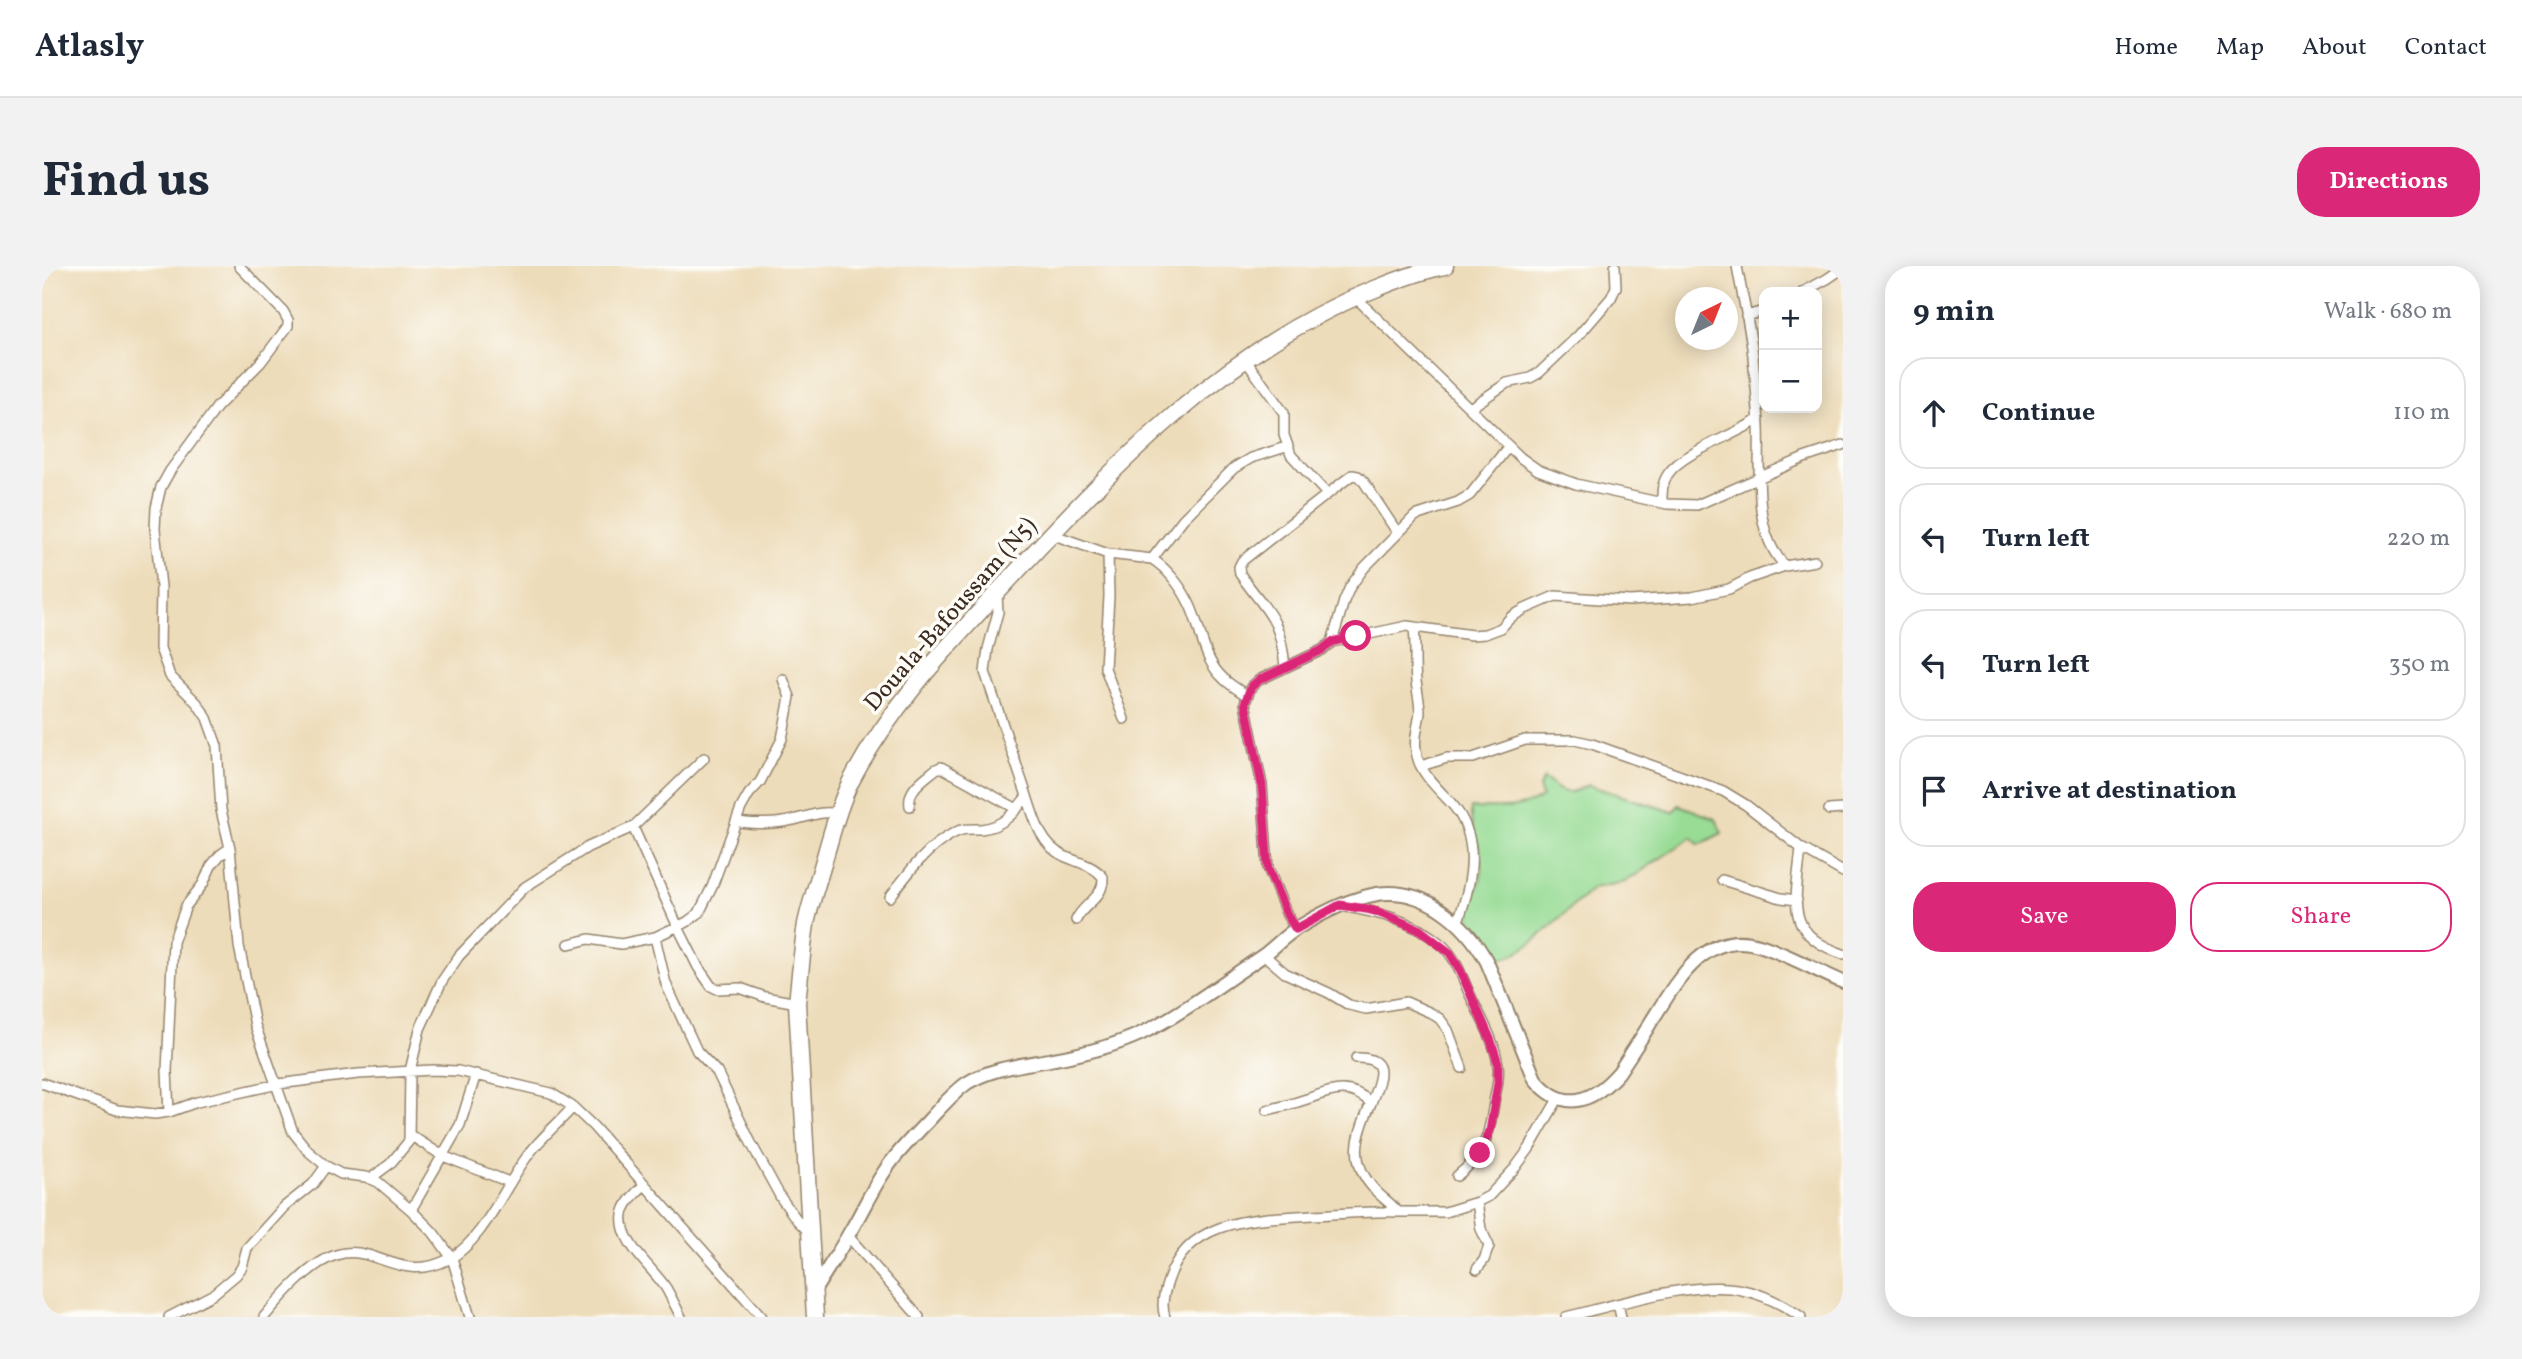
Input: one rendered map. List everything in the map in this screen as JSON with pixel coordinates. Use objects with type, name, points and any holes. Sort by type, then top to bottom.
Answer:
[{"type":"highway","name":"Douala-Bafoussam (N5)","points":[[815,1317],[797,1003],[807,922],[837,814],[850,782],[891,714],[956,636],[1051,534],[1163,425],[1244,358],[1290,329],[1355,297],[1445,266]]},
{"type":"street","points":[[239,266],[283,312],[288,326],[261,362],[217,407],[161,487],[155,529],[161,587],[160,648],[170,676],[197,702],[217,746],[221,810],[230,848],[237,934],[249,999],[255,1025],[293,1132],[308,1151],[326,1166],[341,1174],[371,1178],[411,1210],[433,1232],[452,1258],[470,1317]]},
{"type":"street","points":[[1470,408],[1507,383],[1539,373],[1579,335],[1611,298],[1616,287],[1615,266]]},
{"type":"street","points":[[1737,266],[1759,419],[1762,512],[1769,544],[1785,566]]},
{"type":"street","points":[[1811,287],[1843,268]]},
{"type":"street","points":[[1355,297],[1508,447],[1528,463],[1552,476],[1604,491],[1667,504],[1697,505],[1759,477],[1843,445]]},
{"type":"street","points":[[1746,316],[1759,312]]},
{"type":"street","points":[[1244,358],[1284,413],[1286,447],[1290,455],[1327,494]]},
{"type":"street","points":[[1662,501],[1663,484],[1676,464],[1759,419]]},
{"type":"street","points":[[1152,559],[1183,519],[1234,468],[1251,458],[1286,447]]},
{"type":"street","points":[[1332,642],[1350,587],[1364,568],[1415,516],[1458,502],[1470,495],[1508,447]]},
{"type":"street","points":[[1285,667],[1280,635],[1273,617],[1244,580],[1239,567],[1242,561],[1346,478],[1358,476],[1364,482],[1397,532]]},
{"type":"street","points":[[1051,534],[1108,554],[1152,559],[1166,571],[1191,607],[1200,638],[1215,668],[1224,679],[1246,695]]},
{"type":"street","points":[[1108,554],[1109,596],[1105,668],[1124,719]]},
{"type":"street","points":[[1296,929],[1287,915],[1268,869],[1262,785],[1245,703],[1246,695],[1259,680],[1322,650],[1332,642],[1396,626],[1472,635],[1485,634],[1501,628],[1511,617],[1525,609],[1555,596],[1630,601],[1692,597],[1729,589],[1750,578],[1785,566],[1815,561]]},
{"type":"street","points":[[996,593],[998,612],[985,672],[1038,826],[1049,846],[1062,856],[1098,871],[1103,877],[1100,894],[1083,908],[1076,920]]},
{"type":"street","points":[[1414,627],[1420,711],[1415,748],[1421,766],[1456,808],[1469,841],[1471,875],[1458,921]]},
{"type":"street","points":[[569,944],[589,939],[621,944],[655,937],[693,918],[703,905],[746,800],[760,782],[782,738],[790,697],[783,679]]},
{"type":"street","points":[[1421,766],[1447,758],[1466,759],[1481,756],[1525,740],[1576,740],[1620,753],[1723,791],[1746,805],[1801,848],[1843,872]]},
{"type":"street","points":[[371,1178],[395,1159],[407,1144],[410,1135],[410,1071],[420,1029],[428,1008],[459,956],[525,887],[588,847],[633,827],[704,758]]},
{"type":"street","points":[[910,807],[909,797],[912,791],[931,772],[941,767],[1017,809]]},
{"type":"street","points":[[890,897],[922,857],[941,841],[956,831],[993,827],[1009,818],[1027,796]]},
{"type":"street","points":[[1829,810],[1843,809]]},
{"type":"street","points":[[736,821],[755,825],[789,821],[819,813],[837,814]]},
{"type":"street","points":[[633,827],[678,927],[711,986],[718,989],[740,988],[765,997],[797,1003]]},
{"type":"street","points":[[169,1112],[167,1071],[173,942],[186,906],[203,884],[211,866],[230,848]]},
{"type":"street","points":[[1801,848],[1797,918],[1801,928],[1810,937],[1826,948],[1843,954]]},
{"type":"street","points":[[1722,880],[1781,898],[1797,900]]},
{"type":"street","points":[[814,1291],[897,1154],[944,1103],[967,1083],[1001,1069],[1058,1059],[1140,1034],[1264,955],[1296,929],[1340,905],[1376,894],[1415,898],[1435,906],[1458,921],[1478,945],[1487,962],[1535,1079],[1549,1094],[1558,1099],[1583,1099],[1608,1085],[1683,974],[1697,958],[1709,950],[1735,942],[1760,945],[1843,982]]},
{"type":"street","points":[[1340,905],[1378,912],[1420,930],[1441,944],[1460,970],[1491,1041],[1499,1074],[1490,1131],[1480,1153],[1457,1176]]},
{"type":"street","points":[[655,937],[666,984],[697,1051],[723,1081],[751,1143],[786,1205],[811,1234]]},
{"type":"street","points":[[1264,955],[1286,973],[1349,1005],[1366,1009],[1406,1002],[1431,1013],[1440,1019],[1448,1030],[1462,1068]]},
{"type":"street","points":[[1356,1058],[1370,1059],[1381,1073],[1358,1138],[1358,1166],[1363,1177],[1398,1212]]},
{"type":"street","points":[[42,1083],[117,1110],[145,1114],[169,1112],[197,1102],[278,1084],[358,1074],[410,1071],[446,1070],[476,1074],[551,1093],[573,1107],[762,1317]]},
{"type":"street","points":[[411,1210],[460,1125],[476,1074]]},
{"type":"street","points":[[1267,1110],[1340,1089],[1351,1089],[1362,1094],[1371,1103]]},
{"type":"street","points":[[1165,1317],[1163,1300],[1173,1264],[1184,1250],[1203,1236],[1236,1223],[1259,1218],[1362,1211],[1445,1212],[1478,1202],[1489,1196],[1515,1168],[1558,1099]]},
{"type":"street","points":[[264,1317],[302,1277],[336,1254],[361,1253],[409,1268],[434,1266],[452,1258],[468,1244],[528,1154],[573,1107]]},
{"type":"street","points":[[410,1135],[443,1156],[509,1182]]},
{"type":"street","points":[[169,1317],[212,1295],[236,1275],[242,1267],[247,1248],[284,1207],[313,1184],[326,1166]]},
{"type":"street","points":[[645,1184],[627,1204],[623,1214],[625,1229],[629,1240],[667,1290],[681,1317]]},
{"type":"street","points":[[1477,1269],[1489,1246],[1481,1229],[1478,1202]]},
{"type":"street","points":[[848,1236],[919,1317]]},
{"type":"street","points":[[1566,1317],[1676,1292],[1716,1288],[1741,1289],[1770,1299],[1797,1316]]},
{"type":"street","points":[[1618,1304],[1621,1317]]},
{"type":"green space","points":[[1544,778],[1565,792],[1588,785],[1673,812],[1679,805],[1716,819],[1722,833],[1699,845],[1692,837],[1625,882],[1593,888],[1533,942],[1515,954],[1497,960],[1480,933],[1470,924],[1470,910],[1482,869],[1471,808],[1525,805],[1542,797],[1539,787]]},
{"type":"route","points":[[1356,636],[1332,642],[1322,650],[1259,680],[1246,695],[1251,737],[1262,785],[1268,869],[1275,890],[1296,929],[1340,905],[1366,909],[1420,930],[1450,953],[1491,1041],[1498,1063],[1498,1083],[1490,1131],[1480,1153]]}]
